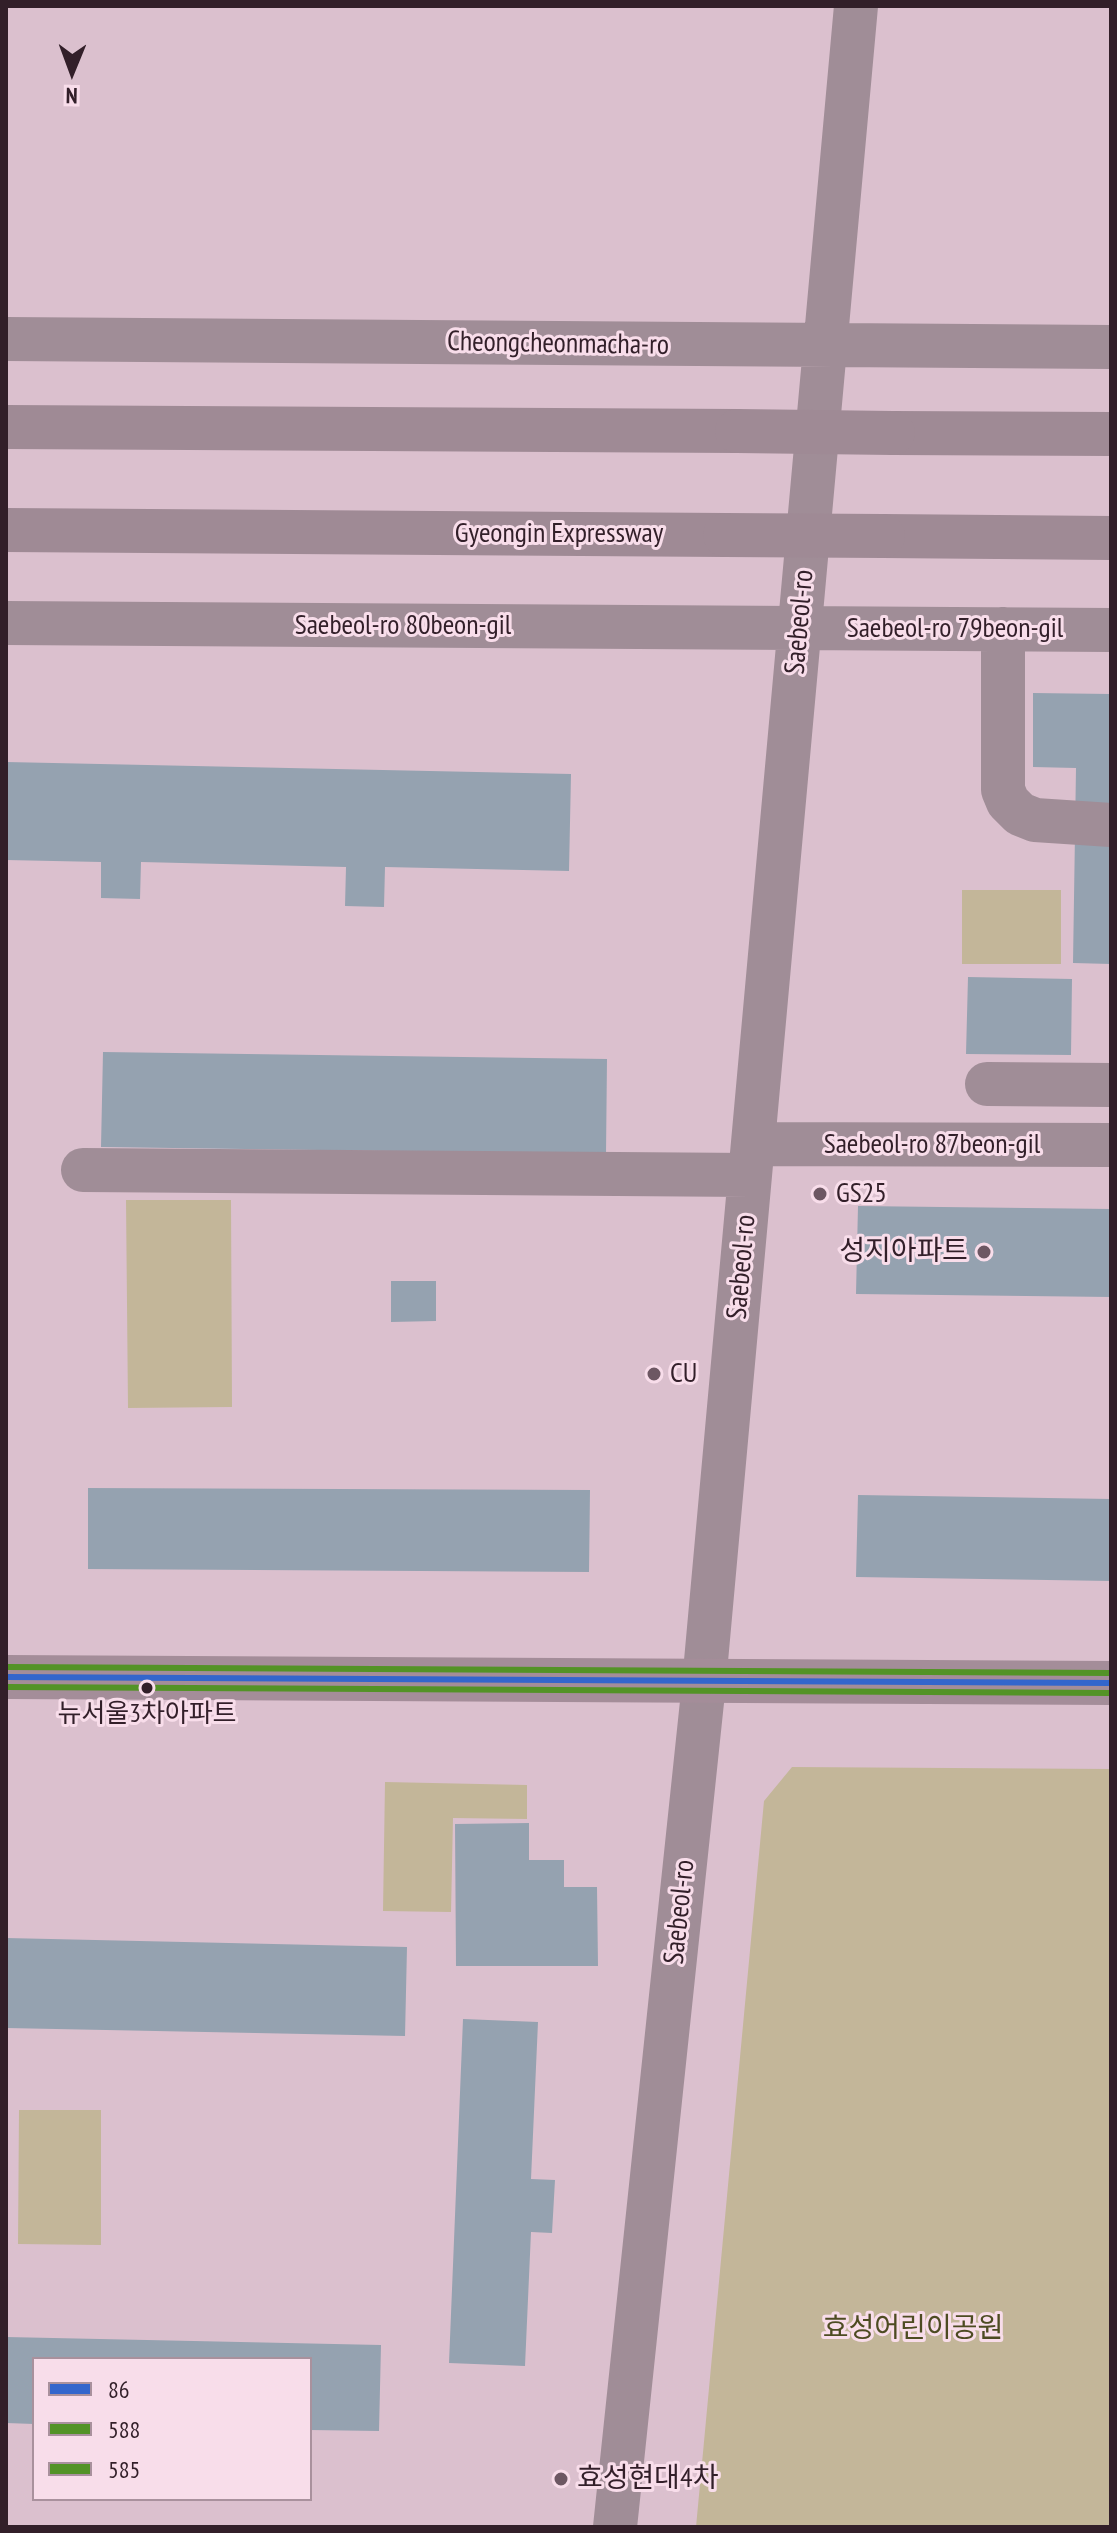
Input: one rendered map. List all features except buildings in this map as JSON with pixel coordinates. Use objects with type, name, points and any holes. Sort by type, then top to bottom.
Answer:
[{"type":"highway","points":[[6,427],[1111,434]]},
{"type":"highway","name":"Gyeongin Expressway","points":[[6,530],[1111,538]]},
{"type":"main road","points":[[6,1677],[1111,1683]]},
{"type":"street","name":"Saebeol-ro","points":[[615,2527],[704,1683],[856,6]]},
{"type":"street","name":"Cheongcheonmacha-ro","points":[[6,339],[1111,347]]},
{"type":"street","name":"Saebeol-ro 80beon-gil","points":[[6,623],[800,628]]},
{"type":"street","name":"Saebeol-ro 79beon-gil","points":[[800,628],[1111,630]]},
{"type":"street","points":[[1003,629],[1003,790],[1008,802],[1020,814],[1035,820],[1111,825]]},
{"type":"street","points":[[987,1084],[1111,1085]]},
{"type":"street","name":"Saebeol-ro 87beon-gil","points":[[83,1170],[752,1159],[1111,1145]]},
{"type":"green space","points":[[962,890],[1061,890],[1061,964],[962,964]]},
{"type":"green space","points":[[126,1200],[231,1200],[232,1407],[128,1408]]},
{"type":"green space","name":"효성어린이공원","points":[[792,1767],[1111,1769],[1111,2527],[696,2527],[764,1801]]},
{"type":"green space","points":[[385,1782],[527,1785],[527,1819],[453,1818],[451,1912],[383,1911]]},
{"type":"green space","points":[[19,2110],[101,2110],[101,2245],[18,2244]]},
{"type":"transit line","name":"585","points":[[6,1667],[1111,1673]]},
{"type":"transit line","name":"86","points":[[6,1677],[1111,1683]]},
{"type":"transit line","name":"588","points":[[6,1687],[1111,1693]]},
{"type":"place","name":"GS25","points":[[820,1194]]},
{"type":"place","name":"성지아파트","points":[[984,1252]]},
{"type":"place","name":"CU","points":[[654,1374]]},
{"type":"place","name":"뉴서울3차아파트","points":[[147,1688]]},
{"type":"place","name":"효성현대4차","points":[[561,2479]]}]
